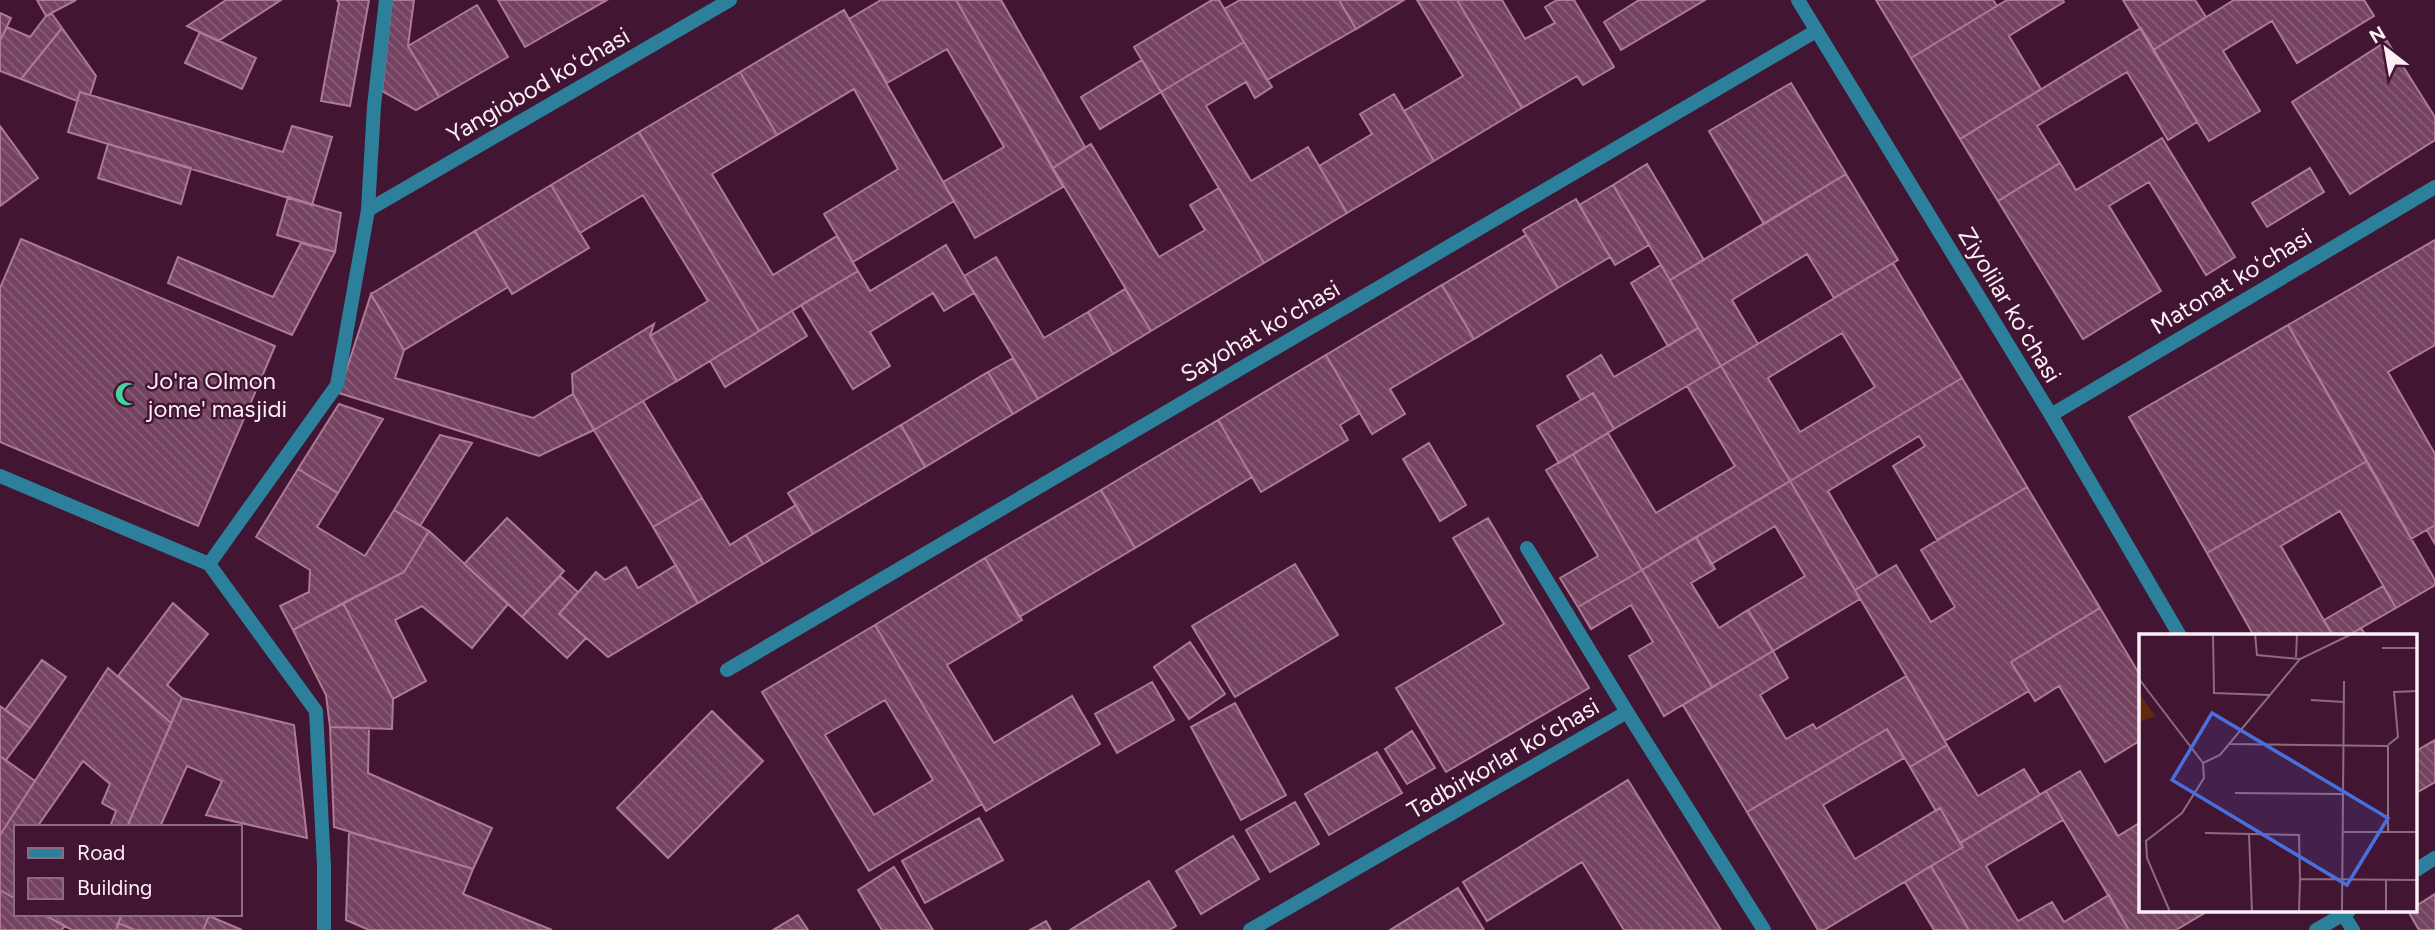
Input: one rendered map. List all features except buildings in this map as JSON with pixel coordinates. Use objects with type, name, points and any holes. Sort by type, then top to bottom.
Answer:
[{"type":"street","points":[[209,564],[337,385],[368,210],[374,106],[386,0]]},
{"type":"street","name":"Yangiobod koʻchasi","points":[[368,210],[730,0]]},
{"type":"street","name":"Ziyolilar koʻchasi","points":[[1798,0],[2051,415],[2179,634]]},
{"type":"street","name":"Sayohat ko'chasi","points":[[727,670],[1816,31]]},
{"type":"street","name":"Matonat koʻchasi","points":[[2051,415],[2435,187]]},
{"type":"street","points":[[0,476],[209,564],[316,711],[324,866],[324,930]]},
{"type":"street","points":[[1527,548],[1627,712]]},
{"type":"street","name":"Tadbirkorlar koʻchasi","points":[[1250,930],[1627,712],[1764,930]]},
{"type":"street","points":[[2418,869],[2435,858]]},
{"type":"street","points":[[2316,930],[2344,912],[2353,930]]},
{"type":"place","name":"Jo'ra Olmon jome' masjidi","points":[[127,394]]}]
